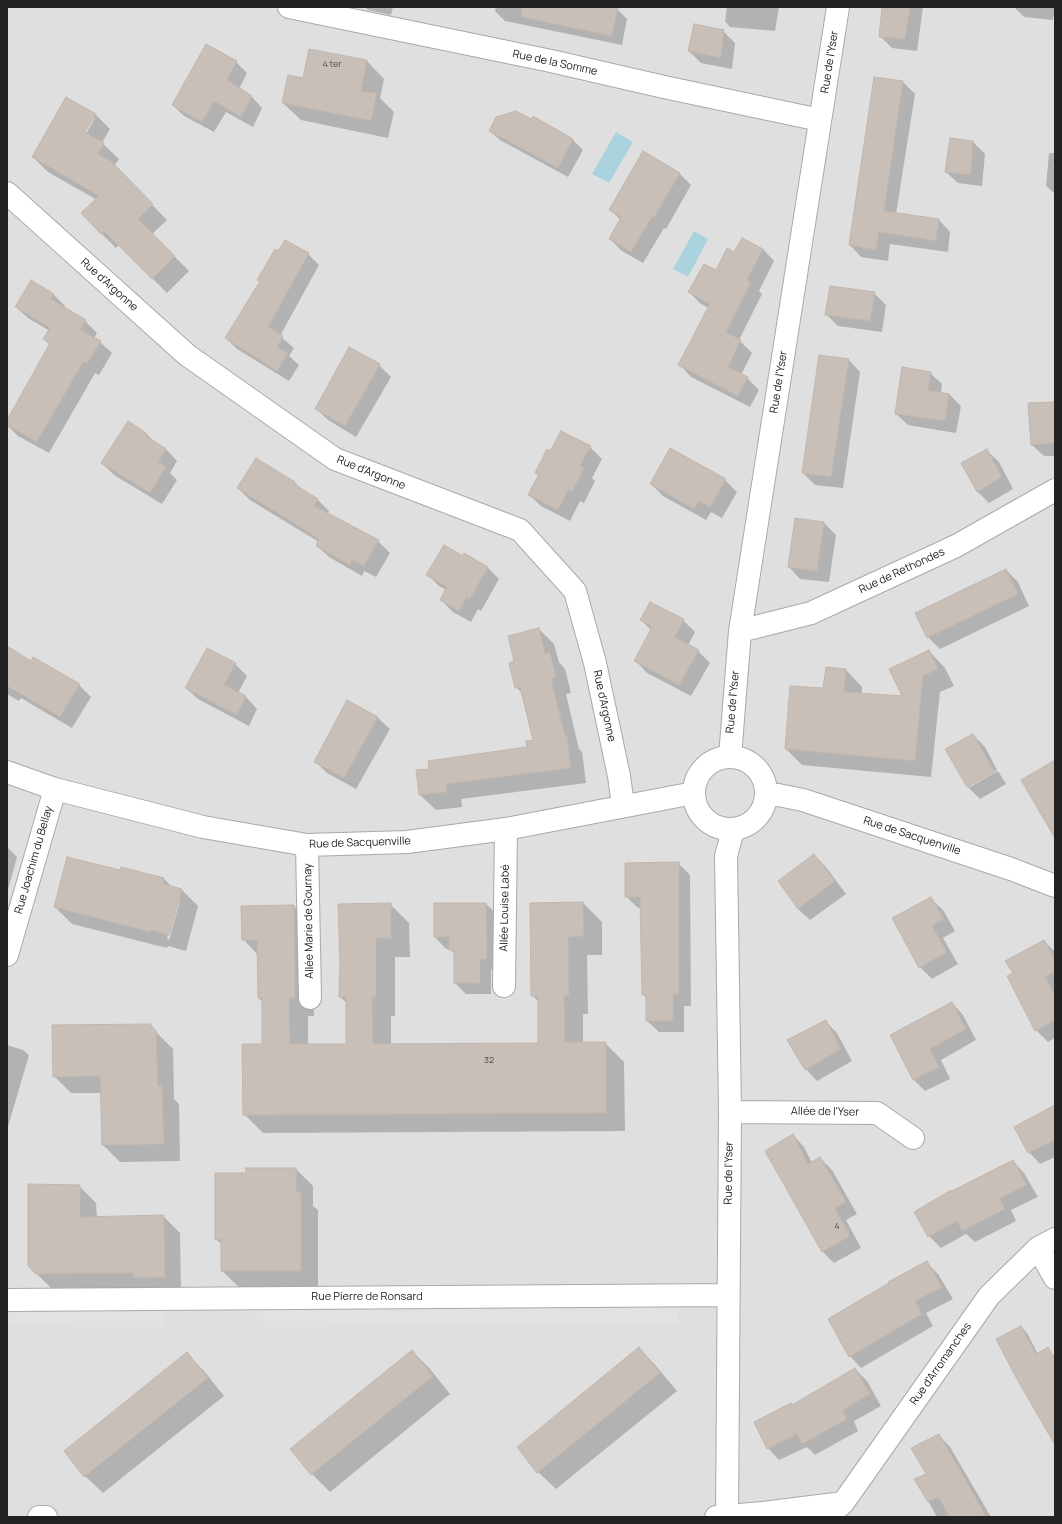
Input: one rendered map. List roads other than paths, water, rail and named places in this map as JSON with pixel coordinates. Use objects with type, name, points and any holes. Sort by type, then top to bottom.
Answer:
[{"type":"street","name":"Rue de la Somme","points":[[289,7],[551,61],[820,120]]},
{"type":"street","name":"Rue de l'Yser","points":[[730,758],[740,631],[838,7]]},
{"type":"street","name":"Rue d'Argonne","points":[[7,193],[187,355],[335,459],[520,530],[575,591],[595,662],[624,806]]},
{"type":"street","name":"Rue de Rethondes","points":[[740,631],[811,613],[956,546],[1055,490]]},
{"type":"street","points":[[721,758],[730,758],[745,760],[755,766],[762,776],[766,787],[763,810],[755,820],[745,827],[733,830],[721,829],[710,824],[701,816],[695,805],[694,793],[696,781],[702,771],[711,763],[721,758]]},
{"type":"street","name":"Rue de Sacquenville","points":[[7,772],[55,789],[203,827],[307,845],[407,842],[506,829],[694,793]]},
{"type":"street","name":"Rue Joachim du Bellay","points":[[7,955],[55,789]]},
{"type":"street","name":"Rue de Sacquenville","points":[[766,796],[778,795],[803,800],[1012,869],[1055,886]]},
{"type":"street","name":"Allée Louise Labé","points":[[504,986],[506,829]]},
{"type":"street","name":"Rue de l'Yser","points":[[723,1517],[730,1112],[726,856],[733,830]]},
{"type":"street","name":"Allée Marie de Gournay","points":[[307,845],[310,998]]},
{"type":"street","name":"Allée de l'Yser","points":[[730,1112],[877,1113],[913,1138]]},
{"type":"street","points":[[1046,1244],[1055,1278]]},
{"type":"street","name":"Rue d'Arromanches","points":[[826,1517],[846,1510],[989,1296],[1046,1244]]},
{"type":"street","name":"Rue Pierre de Ronsard","points":[[7,1300],[728,1295]]},
{"type":"street","points":[[723,1517],[846,1510]]},
{"type":"street","points":[[39,1517],[46,1517]]},
{"type":"water","points":[[616,132],[633,142],[609,183],[592,174]]},
{"type":"water","points":[[694,231],[708,239],[688,277],[673,269]]}]
